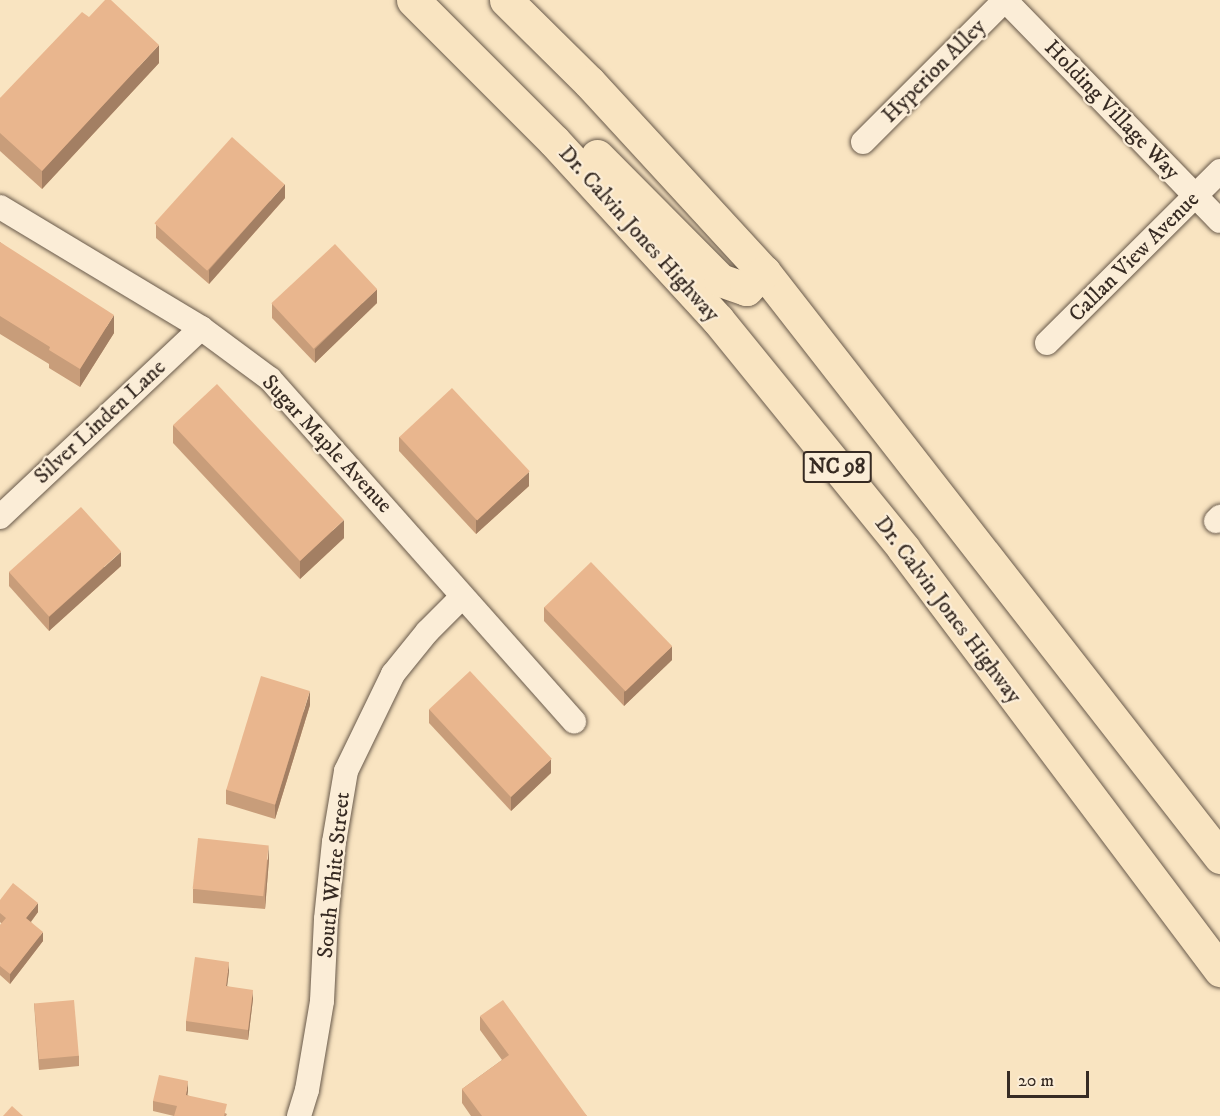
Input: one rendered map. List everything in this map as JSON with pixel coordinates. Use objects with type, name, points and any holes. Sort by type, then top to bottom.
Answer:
[{"type":"highway","name":"Dr. Calvin Jones Highway","points":[[413,0],[554,141],[726,329],[903,548],[1220,970]]},
{"type":"highway","points":[[441,0],[518,74],[720,279],[746,289],[764,272]]},
{"type":"highway","name":"NC 98","points":[[506,0],[589,82],[764,272],[1220,857]]},
{"type":"street","name":"Hyperion Alley","points":[[863,142],[1005,0]]},
{"type":"street","name":"Holding Village Way","points":[[1005,0],[1220,221]]},
{"type":"street","name":"Callan View Avenue","points":[[1047,343],[1220,171]]},
{"type":"street","name":"Sugar Maple Avenue","points":[[0,207],[201,328],[270,379],[574,721]]},
{"type":"street","name":"Silver Linden Lane","points":[[0,517],[201,328]]},
{"type":"street","name":"South White Street","points":[[299,1116],[307,1090],[322,1001],[327,908],[334,842],[346,771],[393,674],[427,632],[462,597]]},
{"type":"building","points":[[105,0],[111,0],[159,45],[42,171],[0,133],[0,98],[82,12],[89,17]]},
{"type":"building","points":[[232,137],[285,185],[207,271],[154,223]]},
{"type":"building","points":[[0,242],[114,315],[80,369],[0,316]]},
{"type":"building","points":[[335,244],[377,289],[314,349],[271,303]]},
{"type":"building","points":[[217,384],[344,520],[300,561],[173,425]]},
{"type":"building","points":[[452,388],[530,471],[477,520],[399,437]]},
{"type":"building","points":[[81,507],[121,552],[49,616],[9,572]]},
{"type":"building","points":[[591,562],[672,646],[626,691],[544,607]]},
{"type":"building","points":[[470,671],[552,759],[511,797],[429,709]]},
{"type":"building","points":[[261,676],[310,691],[275,805],[226,790]]},
{"type":"building","points":[[198,838],[269,845],[263,896],[193,889]]},
{"type":"building","points":[[13,883],[38,903],[26,918],[43,932],[10,974],[0,966],[0,925],[6,918],[0,913],[0,900]]},
{"type":"building","points":[[195,957],[229,962],[226,986],[253,990],[248,1030],[186,1021]]},
{"type":"building","points":[[74,1000],[79,1056],[39,1059],[34,1003]]},
{"type":"building","points":[[503,1000],[587,1116],[482,1116],[462,1089],[509,1055],[480,1016]]},
{"type":"building","points":[[159,1075],[188,1081],[186,1095],[227,1104],[224,1116],[174,1116],[177,1106],[153,1101]]},
{"type":"building","points":[[12,1106],[23,1116],[3,1116]]}]
